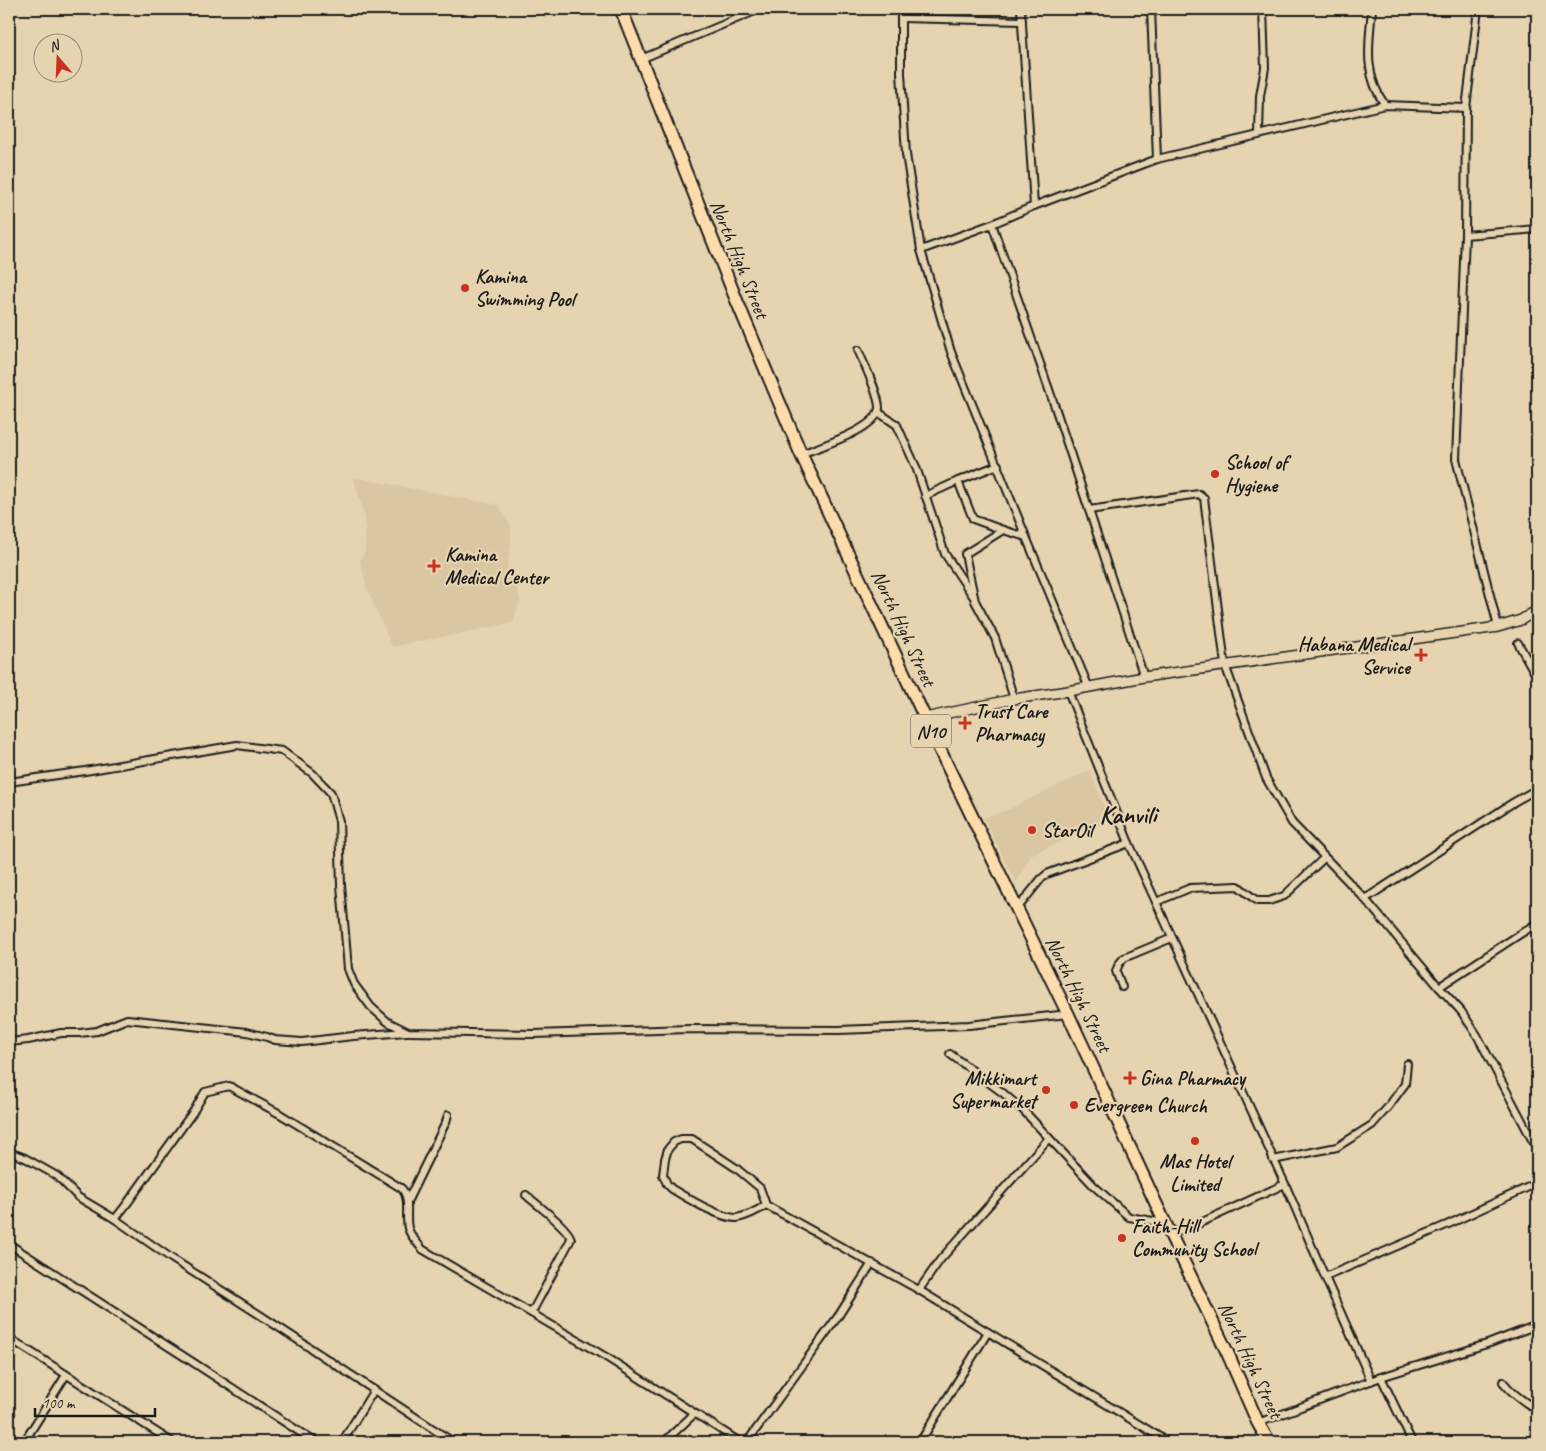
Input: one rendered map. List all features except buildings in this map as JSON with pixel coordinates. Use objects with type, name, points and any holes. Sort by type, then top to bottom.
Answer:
[{"type":"highway","name":"North High Street","points":[[621,9],[736,299],[801,454],[925,718],[1068,1014],[1228,1354],[1266,1442]]},
{"type":"main road","points":[[925,718],[1014,699],[1225,665],[1498,627],[1521,620],[1537,610]]},
{"type":"street","points":[[641,60],[760,9]]},
{"type":"street","points":[[901,9],[901,73],[906,154],[921,250],[952,352],[1089,688]]},
{"type":"street","points":[[1021,9],[1034,206]]},
{"type":"street","points":[[1151,9],[1157,159]]},
{"type":"street","points":[[1259,134],[1260,96],[1265,68],[1263,9]]},
{"type":"street","points":[[1372,9],[1369,50],[1370,71],[1376,93],[1384,106]]},
{"type":"street","points":[[1478,9],[1466,108],[1465,235],[1456,459],[1498,627]]},
{"type":"street","points":[[901,18],[1022,21]]},
{"type":"street","points":[[921,250],[1157,159],[1384,106],[1466,108]]},
{"type":"street","points":[[992,224],[1144,678]]},
{"type":"street","points":[[1465,235],[1537,229]]},
{"type":"street","points":[[801,454],[848,436],[874,418],[878,412],[879,406],[876,395],[858,350]]},
{"type":"street","points":[[878,412],[897,425],[916,467],[945,554],[975,601],[995,638],[1014,699]]},
{"type":"street","points":[[925,496],[998,465]]},
{"type":"street","points":[[958,481],[973,519],[1026,537]]},
{"type":"street","points":[[1089,510],[1199,494],[1204,498],[1225,665],[1266,778],[1292,823],[1366,899],[1461,1011],[1477,1035],[1537,1149]]},
{"type":"street","points":[[975,601],[965,554],[1003,530]]},
{"type":"street","points":[[1518,643],[1537,676]]},
{"type":"street","points":[[1068,691],[1129,843],[1285,1184],[1371,1381]]},
{"type":"street","points":[[9,782],[237,745],[282,752],[312,772],[331,793],[339,821],[341,885],[348,969],[354,984],[371,1007],[388,1022],[408,1032]]},
{"type":"street","points":[[1366,899],[1514,802],[1537,789]]},
{"type":"street","points":[[1017,909],[1047,874],[1129,843]]},
{"type":"street","points":[[1156,902],[1190,888],[1238,886],[1257,901],[1269,901],[1284,896],[1324,858]]},
{"type":"street","points":[[1439,987],[1537,923]]},
{"type":"street","points":[[1122,987],[1116,971],[1124,958],[1172,938]]},
{"type":"street","points":[[9,1042],[28,1040],[61,1032],[80,1033],[97,1031],[127,1019],[247,1032],[275,1040],[302,1042],[408,1032],[534,1034],[689,1029],[839,1030],[969,1025],[1068,1014]]},
{"type":"street","points":[[950,1054],[1024,1111],[1094,1186],[1129,1217],[1165,1223]]},
{"type":"street","points":[[1273,1160],[1337,1147],[1372,1125],[1388,1107],[1404,1084],[1407,1064]]},
{"type":"street","points":[[115,1219],[193,1112],[205,1092],[229,1086],[280,1114],[404,1191],[408,1228],[422,1249],[532,1312],[740,1442]]},
{"type":"street","points":[[406,1204],[448,1115]]},
{"type":"street","points":[[919,1290],[940,1260],[1049,1138]]},
{"type":"street","points":[[766,1205],[752,1214],[736,1218],[723,1216],[677,1192],[667,1184],[662,1175],[668,1149],[674,1142],[681,1139],[692,1139],[736,1168],[760,1188],[766,1205],[919,1290],[1168,1442]]},
{"type":"street","points":[[9,1152],[25,1158],[57,1176],[78,1197],[115,1219],[171,1258],[453,1442]]},
{"type":"street","points":[[1325,1277],[1451,1223],[1537,1183]]},
{"type":"street","points":[[1171,1234],[1198,1224],[1285,1184]]},
{"type":"street","points":[[526,1195],[559,1224],[570,1235],[571,1239],[532,1312]]},
{"type":"street","points":[[9,1244],[315,1442]]},
{"type":"street","points":[[747,1442],[839,1315],[872,1263]]},
{"type":"street","points":[[1258,1423],[1381,1377],[1490,1343],[1537,1325]]},
{"type":"street","points":[[920,1442],[988,1332]]},
{"type":"street","points":[[9,1338],[172,1442]]},
{"type":"street","points":[[24,1442],[66,1375]]},
{"type":"street","points":[[1381,1377],[1412,1442]]},
{"type":"street","points":[[1503,1382],[1512,1393],[1537,1409]]},
{"type":"street","points":[[342,1442],[374,1390]]},
{"type":"street","points":[[664,1442],[694,1414]]},
{"type":"shaded area","name":"Kamina Medical Center","points":[[353,477],[498,505],[511,526],[511,546],[507,570],[514,574],[520,600],[513,623],[392,647],[367,589],[360,561],[365,551],[365,518]]},
{"type":"shaded area","points":[[1090,770],[1110,821],[1032,854],[1016,883],[984,818],[1007,810]]},
{"type":"place","name":"Kamina Swimming Pool","points":[[465,288]]},
{"type":"place","name":"School of Hygiene","points":[[1215,474]]},
{"type":"place","name":"Kamina Medical Center","points":[[434,566]]},
{"type":"place","name":"Habana Medical Service","points":[[1421,655]]},
{"type":"place","name":"Trust Care Pharmacy","points":[[965,723]]},
{"type":"place","name":"StarOil","points":[[1032,830]]},
{"type":"place","name":"Gina Pharmacy","points":[[1130,1078]]},
{"type":"place","name":"Mikkimart Supermarket","points":[[1046,1090]]},
{"type":"place","name":"Evergreen Church","points":[[1074,1105]]},
{"type":"place","name":"Mas Hotel Limited","points":[[1195,1141]]},
{"type":"place","name":"Faith-Hill Community School","points":[[1122,1238]]},
{"type":"district","name":"Kanvili","points":[[1128,814]]}]
